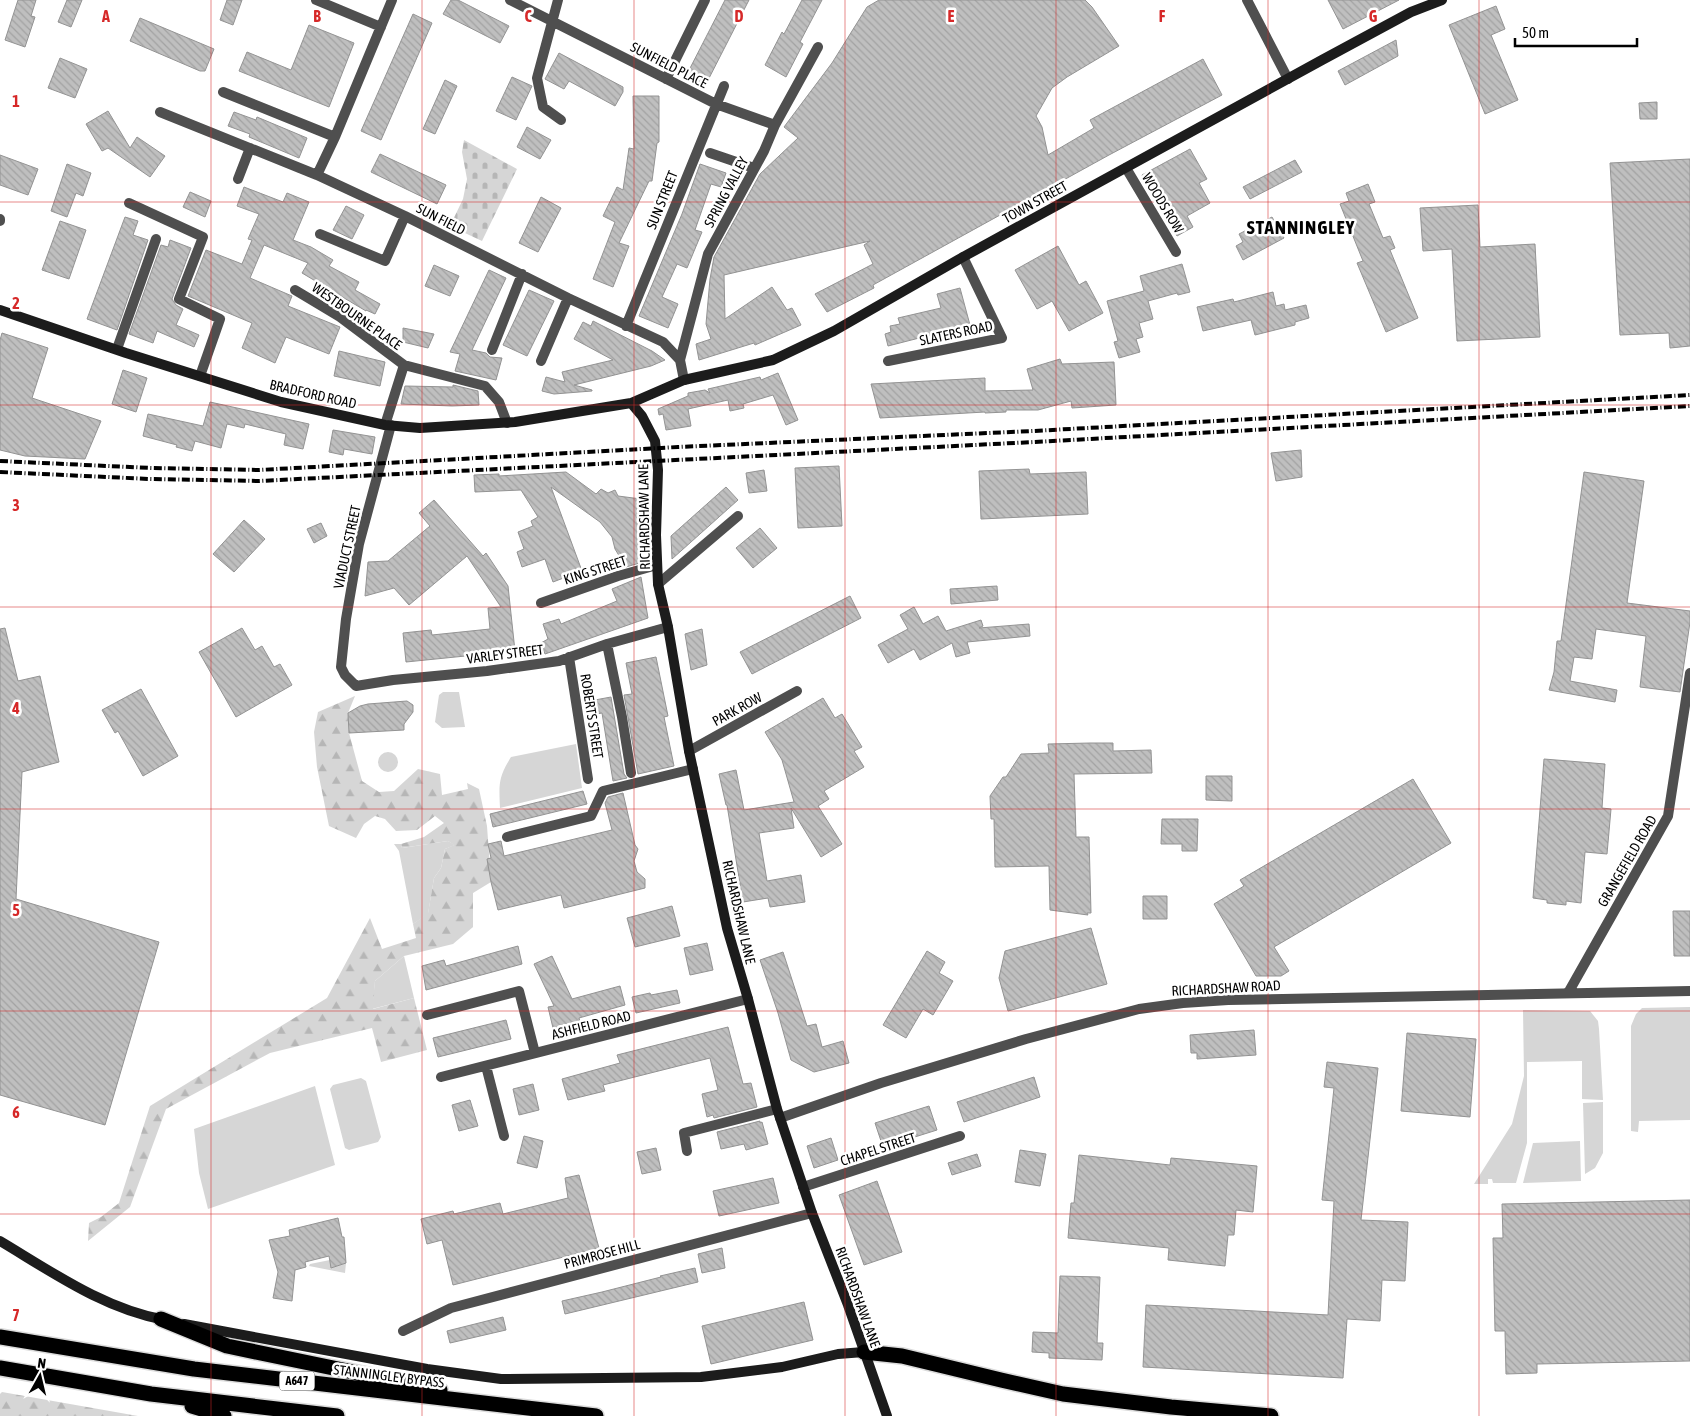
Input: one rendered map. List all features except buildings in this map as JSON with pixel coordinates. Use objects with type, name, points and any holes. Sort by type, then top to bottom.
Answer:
[{"type":"highway","name":"A647","points":[[161,1319],[227,1346],[514,1407]]},
{"type":"highway","name":"STANNINGLEY BYPASS","points":[[0,1337],[194,1368],[596,1416]]},
{"type":"highway","points":[[864,1352],[917,1359],[1063,1394],[1271,1416]]},
{"type":"highway","name":"A647","points":[[0,1368],[151,1394],[337,1416]]},
{"type":"highway","points":[[151,1394],[224,1416]]},
{"type":"main road","name":"TOWN STREET","points":[[632,403],[684,380],[773,360],[834,331],[963,257],[1411,12],[1442,0]]},
{"type":"main road","name":"BRADFORD ROAD","points":[[0,310],[281,402],[388,425],[420,428],[507,423],[632,403]]},
{"type":"main road","name":"RICHARDSHAW LANE","points":[[632,403],[642,416],[655,441],[658,470],[656,535],[658,584],[668,627],[689,751],[727,928],[778,1113],[812,1213],[839,1281],[887,1416]]},
{"type":"main road","points":[[0,1241],[90,1294],[121,1308],[161,1319],[427,1369],[501,1379],[702,1377],[782,1368],[838,1354],[864,1352]]},
{"type":"street","points":[[316,0],[381,27]]},
{"type":"street","points":[[317,175],[335,137],[392,0]]},
{"type":"street","name":"SUNFIELD PLACE","points":[[510,0],[716,104],[776,124]]},
{"type":"street","points":[[558,0],[537,78],[543,108],[561,120]]},
{"type":"street","points":[[666,79],[705,0]]},
{"type":"street","points":[[1247,0],[1288,80]]},
{"type":"street","name":"SPRING VALLEY","points":[[680,360],[708,254],[818,47]]},
{"type":"street","name":"SUN STREET","points":[[626,326],[724,86]]},
{"type":"street","points":[[223,92],[335,137]]},
{"type":"street","name":"SUN FIELD","points":[[160,112],[317,175],[405,216],[568,298],[662,342],[680,360]]},
{"type":"street","points":[[238,179],[250,148]]},
{"type":"street","points":[[710,153],[754,168]]},
{"type":"street","name":"WOODS ROW","points":[[1126,168],[1176,252]]},
{"type":"street","points":[[129,203],[203,237],[179,299],[220,319],[200,376]]},
{"type":"street","points":[[320,234],[385,260],[405,216]]},
{"type":"street","points":[[117,349],[156,239]]},
{"type":"street","name":"SLATERS ROAD","points":[[888,361],[1002,338],[963,257]]},
{"type":"street","points":[[492,350],[522,274]]},
{"type":"street","name":"WESTBOURNE PLACE","points":[[295,290],[340,317],[404,365],[484,386],[499,402],[507,423]]},
{"type":"street","points":[[541,361],[568,298]]},
{"type":"street","points":[[680,360],[684,380]]},
{"type":"street","name":"WESTBOURNE PLACE","points":[[388,425],[404,365]]},
{"type":"street","name":"VIADUCT STREET","points":[[345,675],[341,667],[346,619],[360,544],[388,425]]},
{"type":"street","points":[[658,584],[738,516]]},
{"type":"street","name":"KING STREET","points":[[541,602],[657,565]]},
{"type":"street","name":"VARLEY STREET","points":[[345,675],[356,686],[559,661],[607,644],[668,627]]},
{"type":"street","points":[[607,644],[631,772]]},
{"type":"street","name":"ROBERTS STREET","points":[[569,657],[588,778]]},
{"type":"street","name":"GRANGEFIELD ROAD","points":[[1568,993],[1668,816],[1690,673]]},
{"type":"street","name":"PARK ROW","points":[[689,751],[797,691]]},
{"type":"street","points":[[507,837],[591,816],[603,791],[693,770]]},
{"type":"street","points":[[428,1015],[519,991],[535,1053]]},
{"type":"street","name":"RICHARDSHAW ROAD","points":[[687,1151],[684,1133],[778,1113],[1008,1044],[1139,1009],[1228,1000],[1690,991]]},
{"type":"street","name":"ASHFIELD ROAD","points":[[441,1077],[748,999]]},
{"type":"street","points":[[486,1066],[504,1136]]},
{"type":"street","name":"CHAPEL STREET","points":[[803,1187],[960,1136]]},
{"type":"street","name":"PRIMROSE HILL","points":[[402,1331],[451,1308],[812,1213]]},
{"type":"green space","points":[[464,140],[517,169],[482,241],[450,226],[463,199],[467,179],[462,152]]},
{"type":"green space","points":[[443,692],[459,692],[465,727],[442,728],[435,722],[439,695]]},
{"type":"green space","points":[[355,696],[348,713],[349,733],[362,781],[379,792],[394,791],[418,769],[440,774],[442,795],[468,789],[467,783],[479,789],[487,826],[491,882],[473,893],[473,927],[453,944],[404,956],[375,981],[373,1009],[414,998],[427,1050],[381,1062],[372,1028],[270,1053],[166,1109],[130,1207],[88,1241],[89,1223],[101,1217],[119,1203],[150,1106],[327,998],[370,918],[382,949],[416,938],[413,924],[428,913],[434,878],[441,868],[445,849],[454,845],[448,841],[402,848],[401,844],[424,837],[444,823],[435,816],[417,830],[396,831],[385,819],[375,816],[364,824],[356,838],[329,826],[317,767],[314,732],[318,712]]},
{"type":"green space","points":[[576,744],[582,788],[500,808],[500,781],[511,757]]},
{"type":"green space","points":[[384,752],[392,752],[398,758],[398,766],[392,772],[384,772],[378,766],[378,758]]},
{"type":"green space","points":[[448,841],[455,845],[445,849],[441,868],[434,878],[428,914],[413,924],[399,851],[394,844],[401,844],[402,848]]},
{"type":"green space","points":[[404,956],[414,998],[372,1009],[375,981]]},
{"type":"green space","points":[[1690,1007],[1690,1120],[1639,1121],[1638,1132],[1631,1131],[1631,1026],[1636,1014],[1642,1008]]},
{"type":"green space","points":[[1523,1010],[1590,1011],[1598,1021],[1603,1100],[1582,1099],[1582,1061],[1527,1062],[1527,1143],[1516,1183],[1493,1183],[1492,1179],[1488,1179],[1488,1184],[1474,1184],[1512,1124],[1524,1076]]},
{"type":"green space","points":[[361,1078],[366,1081],[381,1137],[378,1142],[349,1150],[345,1148],[330,1089],[333,1085]]},
{"type":"green space","points":[[315,1086],[335,1165],[208,1209],[199,1173],[194,1129]]},
{"type":"green space","points":[[1603,1102],[1603,1153],[1595,1168],[1585,1174],[1583,1103]]},
{"type":"green space","points":[[1580,1141],[1581,1181],[1523,1183],[1533,1143]]},
{"type":"green space","points":[[330,1260],[331,1268],[346,1263],[345,1273],[309,1266],[310,1264]]},
{"type":"green space","points":[[2,1392],[138,1416],[0,1416],[0,1394]]},
{"type":"railway","points":[[0,461],[151,468],[259,470],[678,447],[1033,431],[1690,395]]},
{"type":"railway","points":[[0,472],[150,479],[259,481],[1034,442],[1690,406]]},
{"type":"district","name":"STANNINGLEY","points":[[1301,227]]}]
